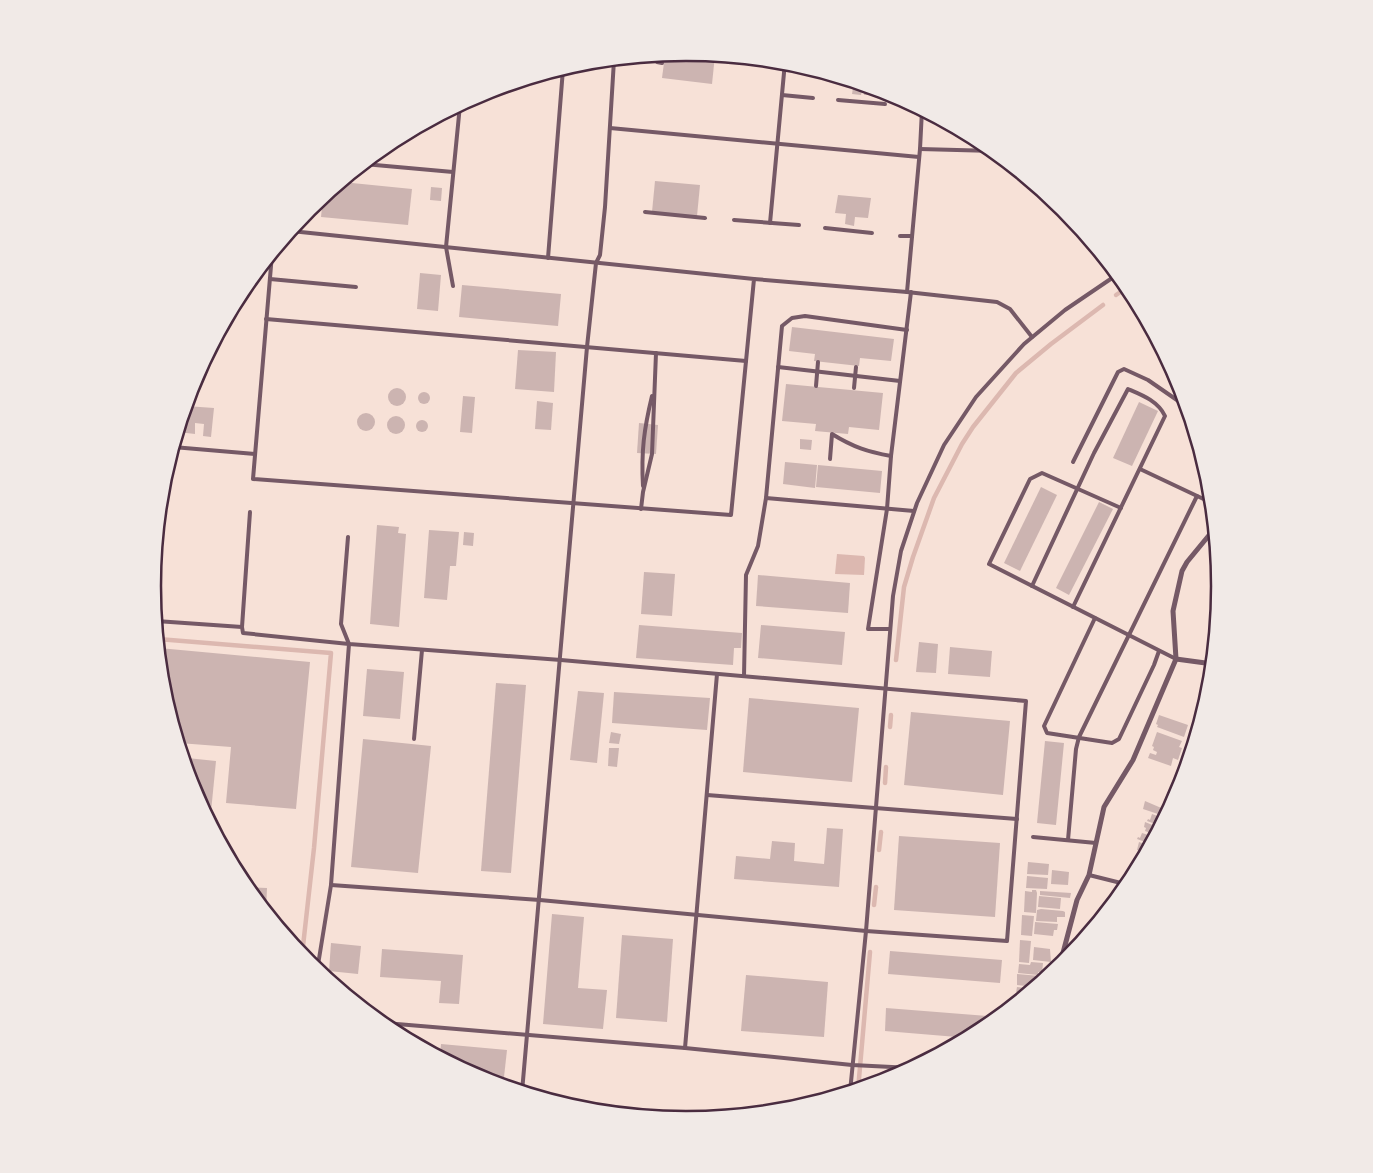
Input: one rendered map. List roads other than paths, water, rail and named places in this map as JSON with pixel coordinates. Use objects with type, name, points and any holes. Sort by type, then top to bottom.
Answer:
[{"type":"street","points":[[1063,952],[1077,900],[1089,875],[1104,807],[1133,760],[1176,659],[1173,611],[1182,571],[1209,535]]},
{"type":"street","points":[[1176,659],[1206,663]]},
{"type":"lane","points":[[523,1085],[587,347],[596,262],[600,255],[605,207],[614,67]]},
{"type":"lane","points":[[770,223],[784,70]]},
{"type":"lane","points":[[548,258],[562,76]]},
{"type":"lane","points":[[782,94],[812,98]]},
{"type":"lane","points":[[838,100],[885,104]]},
{"type":"lane","points":[[453,286],[446,247],[458,113]]},
{"type":"lane","points":[[890,629],[868,629],[887,509],[891,456],[907,330],[922,117]]},
{"type":"lane","points":[[610,128],[777,142],[919,157]]},
{"type":"lane","points":[[920,149],[980,151]]},
{"type":"lane","points":[[374,165],[453,172]]},
{"type":"lane","points":[[645,212],[705,218]]},
{"type":"lane","points":[[734,220],[799,225]]},
{"type":"lane","points":[[825,228],[872,233]]},
{"type":"lane","points":[[299,232],[996,302],[1010,309],[1032,337]]},
{"type":"lane","points":[[900,236],[912,236]]},
{"type":"lane","points":[[271,266],[253,479],[731,515],[754,279]]},
{"type":"lane","points":[[270,279],[356,287]]},
{"type":"lane","points":[[851,1085],[866,931],[892,596],[900,551],[914,511],[944,445],[976,397],[1032,337],[1065,310],[1111,279]]},
{"type":"lane","points":[[744,676],[746,575],[758,546],[766,498],[782,326],[792,318],[805,316],[907,330]]},
{"type":"lane","points":[[266,319],[746,361]]},
{"type":"lane","points":[[641,509],[652,454],[656,353]]},
{"type":"lane","points":[[816,386],[818,362]]},
{"type":"lane","points":[[854,388],[856,366]]},
{"type":"lane","points":[[778,367],[900,381]]},
{"type":"lane","points":[[1073,462],[1118,372],[1124,369],[1137,374],[1178,401]]},
{"type":"lane","points":[[1032,586],[1094,453],[1128,389],[1147,398],[1161,408],[1165,416],[1073,607]]},
{"type":"lane","points":[[643,492],[642,453],[645,424],[654,392]]},
{"type":"lane","points":[[830,460],[832,434],[858,448],[891,456]]},
{"type":"lane","points":[[180,448],[255,454]]},
{"type":"lane","points":[[1140,470],[1204,499]]},
{"type":"lane","points":[[1122,508],[1042,473],[1030,479],[989,564],[1176,659]]},
{"type":"lane","points":[[1068,840],[1076,749],[1079,738],[1197,496]]},
{"type":"lane","points":[[766,498],[914,511]]},
{"type":"lane","points":[[250,512],[243,633],[349,644],[561,660],[1026,701],[1006,940],[866,931],[540,900],[331,885]]},
{"type":"lane","points":[[319,962],[331,885],[349,644],[342,624],[348,537]]},
{"type":"lane","points":[[1095,618],[1044,726],[1047,733],[1112,743],[1119,739],[1160,651]]},
{"type":"lane","points":[[162,621],[242,627]]},
{"type":"lane","points":[[414,739],[422,650]]},
{"type":"lane","points":[[686,1048],[717,674]]},
{"type":"lane","points":[[707,796],[1017,819]]},
{"type":"lane","points":[[1033,837],[1096,843]]},
{"type":"lane","points":[[1089,875],[1120,883]]},
{"type":"lane","points":[[397,1024],[898,1067]]},
{"type":"waterway","points":[[1116,295],[1121,292]]},
{"type":"waterway","points":[[896,660],[904,587],[913,557],[934,498],[962,444],[973,427],[1016,373],[1103,305]]},
{"type":"waterway","points":[[164,639],[331,653],[314,848],[303,945]]},
{"type":"waterway","points":[[890,727],[891,715]]},
{"type":"waterway","points":[[885,783],[886,767]]},
{"type":"waterway","points":[[879,850],[881,832]]},
{"type":"waterway","points":[[874,905],[876,887]]},
{"type":"waterway","points":[[859,1083],[870,952]]}]
